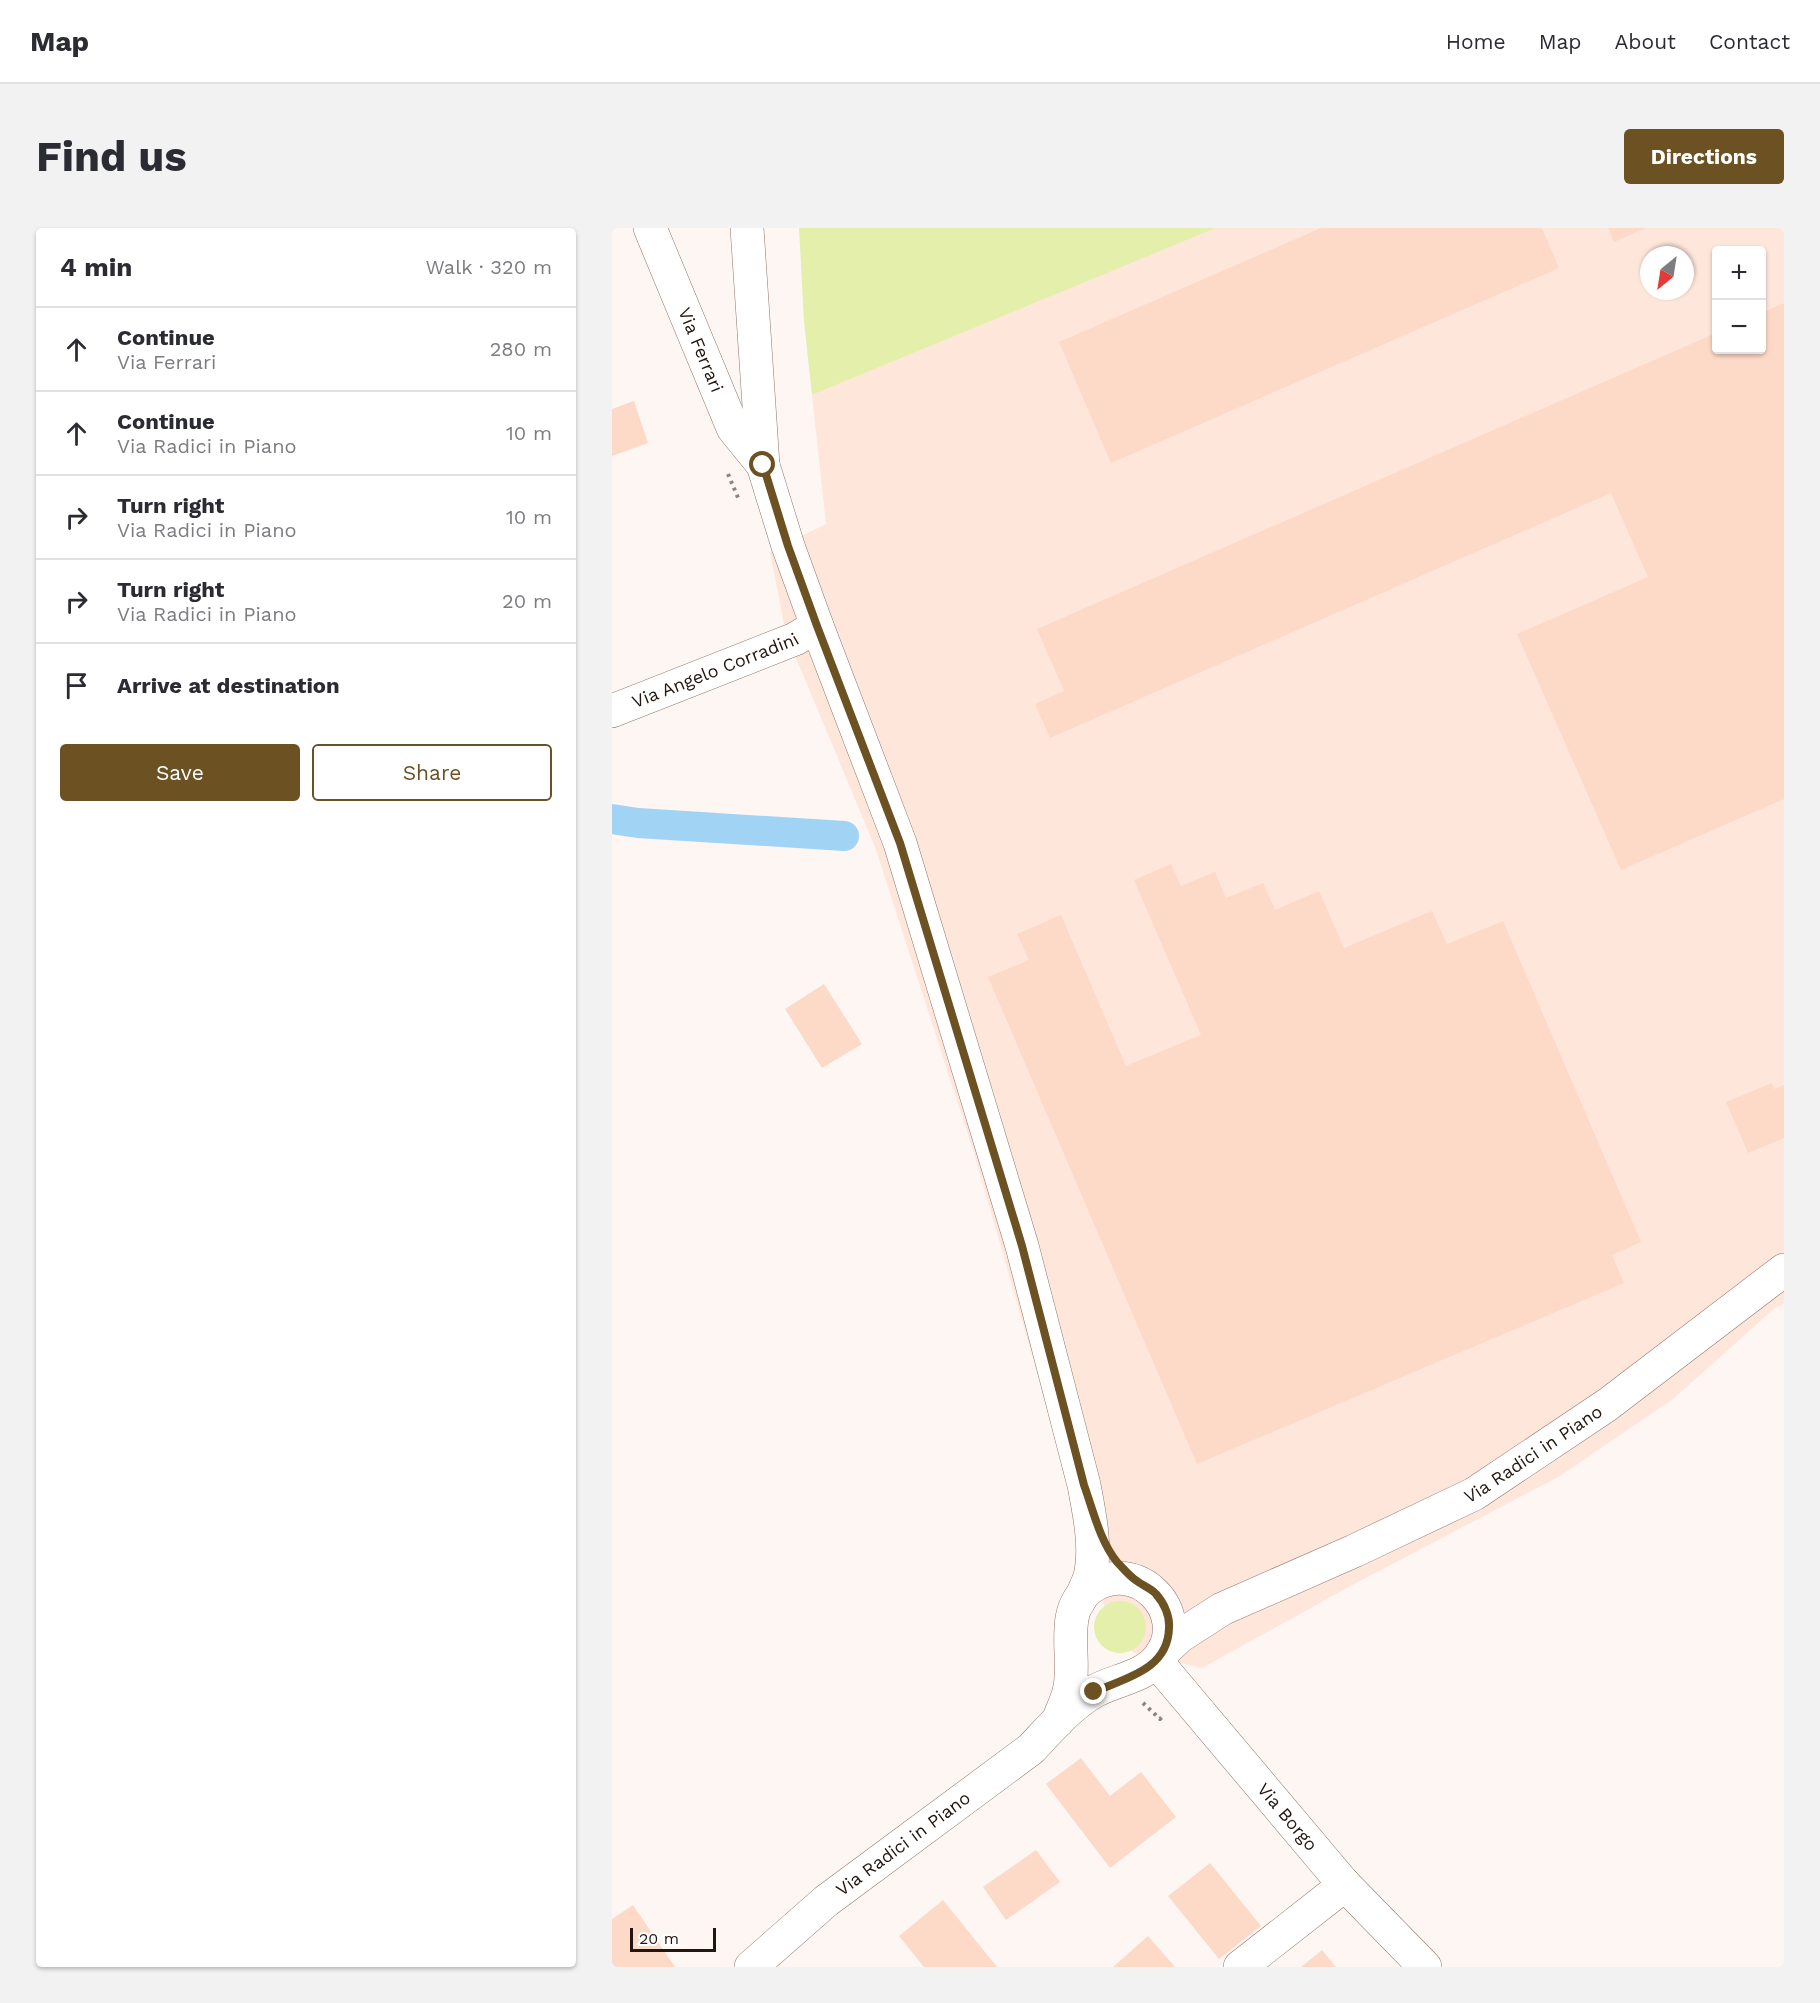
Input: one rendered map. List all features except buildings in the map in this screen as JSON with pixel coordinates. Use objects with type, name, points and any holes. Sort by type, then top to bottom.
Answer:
[{"type":"street","name":"Via Ferrari","points":[[650,228],[732,428],[763,465]]},
{"type":"street","name":"Via Ferrari","points":[[747,228],[763,465],[788,546],[900,843],[1022,1246],[1084,1485],[1092,1536],[1091,1564],[1074,1617]]},
{"type":"street","name":"Via Angelo Corradini","points":[[612,711],[795,639],[817,626]]},
{"type":"street","name":"Via Radici in Piano","points":[[751,1967],[826,1902],[1030,1749],[1058,1721],[1094,1692],[1151,1663],[1195,1624],[1254,1594],[1354,1551],[1474,1494],[1607,1405],[1784,1270]]},
{"type":"street","name":"Via Ferrari","points":[[1084,1485],[1116,1560],[1146,1588]]},
{"type":"street","name":"Via Radici in Piano","points":[[1058,1721],[1070,1686],[1074,1617],[1090,1588],[1101,1582],[1124,1578],[1146,1588],[1209,1603],[1254,1594]]},
{"type":"street","points":[[1074,1617],[1079,1655],[1092,1668],[1108,1676],[1119,1677],[1151,1663],[1169,1636],[1167,1611],[1146,1588]]},
{"type":"street","name":"Via Borgo","points":[[1151,1663],[1343,1883],[1425,1967]]},
{"type":"street","points":[[1240,1967],[1337,1891],[1343,1883]]},
{"type":"path","points":[[728,472],[743,509]]},
{"type":"shaded area","points":[[1216,228],[1784,228],[1784,1303],[1775,1308],[1673,1399],[1560,1476],[1356,1583],[1202,1668],[1134,1653],[1112,1634],[974,1153],[875,847],[786,634],[770,552],[826,524],[812,395]]},
{"type":"green space","points":[[799,228],[1216,228],[812,395],[804,321]]},
{"type":"green space","points":[[1115,1601],[1125,1601],[1135,1605],[1142,1612],[1146,1627],[1142,1642],[1135,1649],[1125,1653],[1115,1653],[1105,1649],[1098,1642],[1094,1632],[1094,1622],[1098,1612],[1105,1605]]},
{"type":"waterway","points":[[612,819],[638,823],[844,836]]},
{"type":"route","points":[[763,465],[788,546],[900,843],[1022,1246],[1084,1485],[1098,1523],[1116,1560],[1135,1580],[1155,1592],[1167,1611],[1169,1636],[1156,1661],[1141,1673],[1094,1692]]}]
